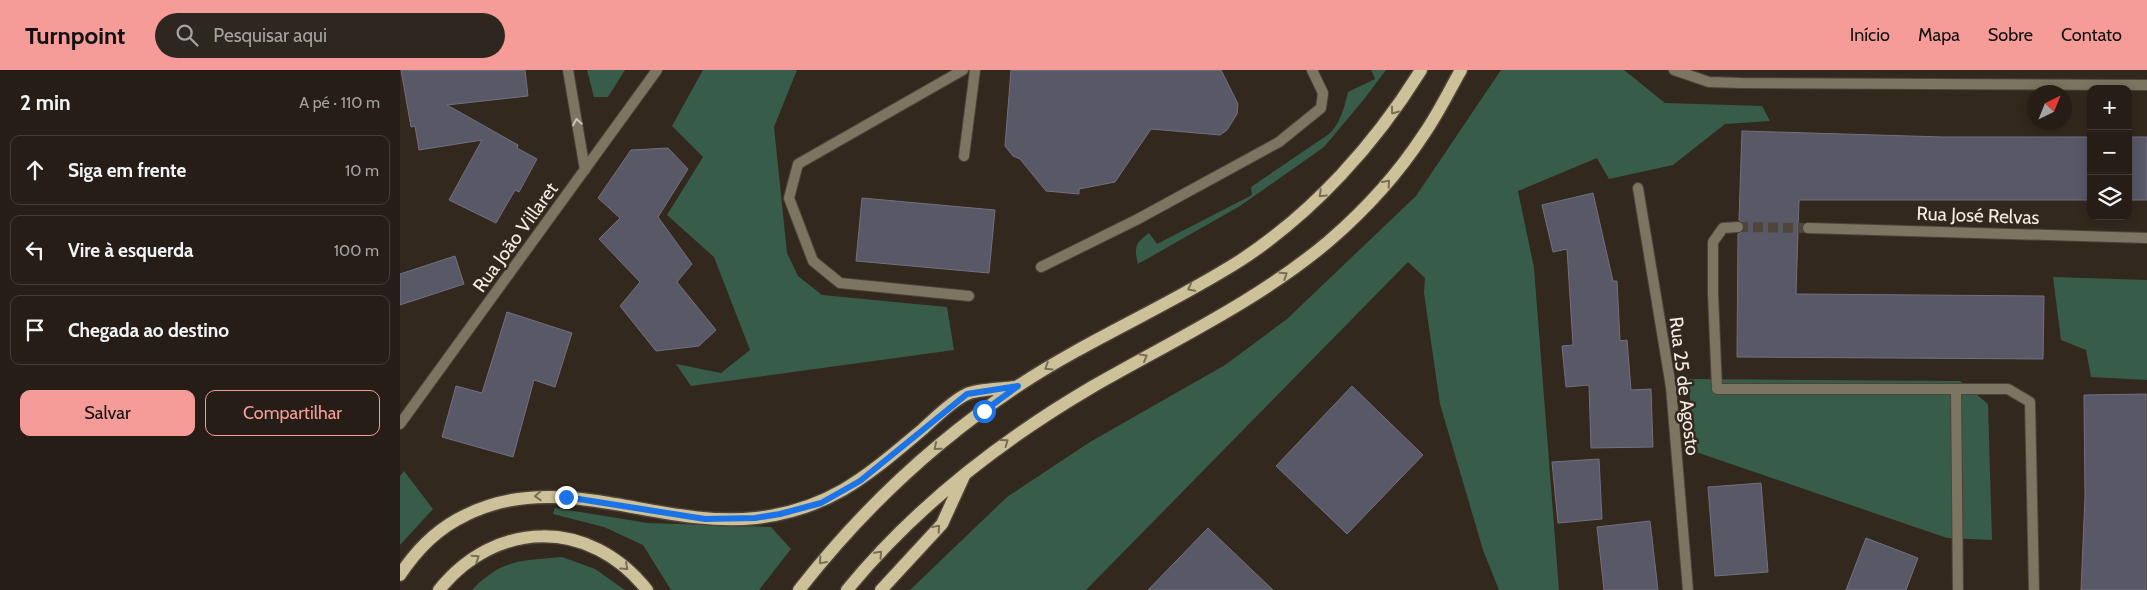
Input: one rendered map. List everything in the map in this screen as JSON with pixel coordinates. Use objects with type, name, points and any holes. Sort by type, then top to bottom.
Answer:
[{"type":"main road","points":[[798,590],[842,538],[900,480],[952,435],[1018,386],[1080,348],[1224,270],[1267,242],[1295,219],[1356,159],[1384,126],[1421,70]]},
{"type":"main road","points":[[847,590],[892,539],[967,471],[1008,439],[1051,412],[1224,314],[1300,264],[1323,246],[1359,214],[1406,161],[1425,133],[1461,70]]},
{"type":"main road","points":[[400,575],[421,548],[457,519],[497,502],[521,498],[544,496],[585,499],[705,519],[755,518],[806,508],[838,494],[860,481],[967,394],[1018,386]]},
{"type":"main road","points":[[882,590],[942,524],[967,471]]},
{"type":"main road","points":[[439,590],[464,566],[500,544],[539,536],[578,540],[598,548],[622,564],[646,590]]},
{"type":"street","points":[[568,70],[585,170]]},
{"type":"street","name":"Rua João Villaret","points":[[400,424],[657,70]]},
{"type":"street","points":[[963,70],[798,164],[789,198],[813,261],[840,283],[969,296]]},
{"type":"street","points":[[964,156],[975,70]]},
{"type":"street","points":[[1041,267],[1138,219],[1279,142],[1321,108],[1323,93],[1312,70]]},
{"type":"street","points":[[1674,70],[1709,82],[1733,83],[2147,85]]},
{"type":"street","name":"Rua 25 de Agosto","points":[[1638,188],[1671,387],[1688,590]]},
{"type":"street","points":[[1738,227],[1723,228],[1713,242],[1717,388],[2008,389],[2030,402],[2034,590]]},
{"type":"street","name":"Rua José Relvas","points":[[1808,228],[2147,238]]},
{"type":"street","points":[[1956,389],[1958,590]]},
{"type":"green space","points":[[587,70],[625,70],[608,97],[594,97]]},
{"type":"green space","points":[[703,70],[797,70],[774,127],[787,253],[798,276],[822,295],[947,307],[954,350],[691,386],[676,364],[721,373],[750,350],[714,257],[667,215],[703,157],[672,126]]},
{"type":"green space","points":[[1371,70],[1386,70],[1324,147],[1240,206],[1138,264],[1136,250],[1138,243],[1149,233],[1157,244],[1252,195],[1251,187],[1329,134],[1339,120],[1348,92],[1375,79]]},
{"type":"green space","points":[[1501,70],[1624,70],[1665,103],[1762,106],[1770,121],[1725,124],[1673,165],[1609,179],[1597,158],[1518,191],[1534,268],[1559,590],[1499,590],[1483,550],[1440,404],[1424,293],[1425,278],[1408,262],[1086,590],[910,590],[1007,497],[1090,442],[1225,365],[1287,319],[1416,196]]},
{"type":"green space","points":[[2053,277],[2147,280],[2147,380],[2091,377],[2086,350],[2061,340]]},
{"type":"green space","points":[[1689,379],[1960,381],[1988,404],[1992,540],[1947,538],[1693,451]]},
{"type":"green space","points":[[404,471],[433,509],[400,545],[400,476]]},
{"type":"green space","points":[[555,508],[648,523],[771,527],[791,549],[759,590],[671,590],[643,545],[604,527],[553,514]]},
{"type":"green space","points":[[562,557],[595,569],[625,590],[472,590],[493,572],[513,563]]},
{"type":"building","points":[[401,70],[525,70],[528,96],[447,105],[518,145],[517,148],[537,159],[519,192],[515,190],[496,223],[449,200],[482,140],[419,150],[415,126],[411,127]]},
{"type":"building","points":[[1011,70],[1221,70],[1238,104],[1237,114],[1227,130],[1220,135],[1151,129],[1115,182],[1079,189],[1079,194],[1046,191],[1020,159],[1013,156],[1005,146]]},
{"type":"building","points":[[1742,131],[1943,137],[2087,137],[2087,200],[1799,200],[1796,294],[2044,296],[2043,359],[1737,357],[1738,234],[1745,227],[1739,220]]},
{"type":"building","points":[[2132,137],[2147,137],[2147,200],[2132,200]]},
{"type":"building","points":[[668,148],[688,169],[658,217],[692,264],[677,282],[716,330],[699,346],[656,351],[620,306],[640,282],[599,239],[620,218],[598,198],[631,150]]},
{"type":"building","points":[[1593,193],[1613,281],[1617,281],[1620,341],[1627,340],[1631,390],[1651,389],[1653,447],[1591,448],[1589,385],[1566,387],[1562,346],[1573,345],[1567,249],[1553,252],[1542,205]]},
{"type":"building","points":[[862,198],[995,210],[989,273],[856,261]]},
{"type":"building","points":[[455,256],[464,284],[400,305],[400,274]]},
{"type":"building","points":[[507,312],[572,333],[555,387],[534,380],[513,457],[442,437],[456,386],[482,393]]},
{"type":"building","points":[[1352,386],[1423,455],[1347,534],[1276,466]]},
{"type":"building","points":[[2146,394],[2146,590],[2081,590],[2085,497],[2084,395]]},
{"type":"building","points":[[1599,459],[1602,519],[1558,523],[1552,462]]},
{"type":"building","points":[[1761,483],[1768,572],[1715,576],[1708,487]]},
{"type":"building","points":[[1650,521],[1658,590],[1604,590],[1597,527]]},
{"type":"building","points":[[1208,528],[1273,590],[1148,590]]},
{"type":"building","points":[[1866,538],[1918,558],[1906,590],[1846,590]]},
{"type":"tunnel","points":[[1738,227],[1808,228]]},
{"type":"route","points":[[566,497],[594,500],[675,516],[705,519],[727,520],[780,514],[821,503],[860,481],[967,394],[1018,386],[984,411]]}]
